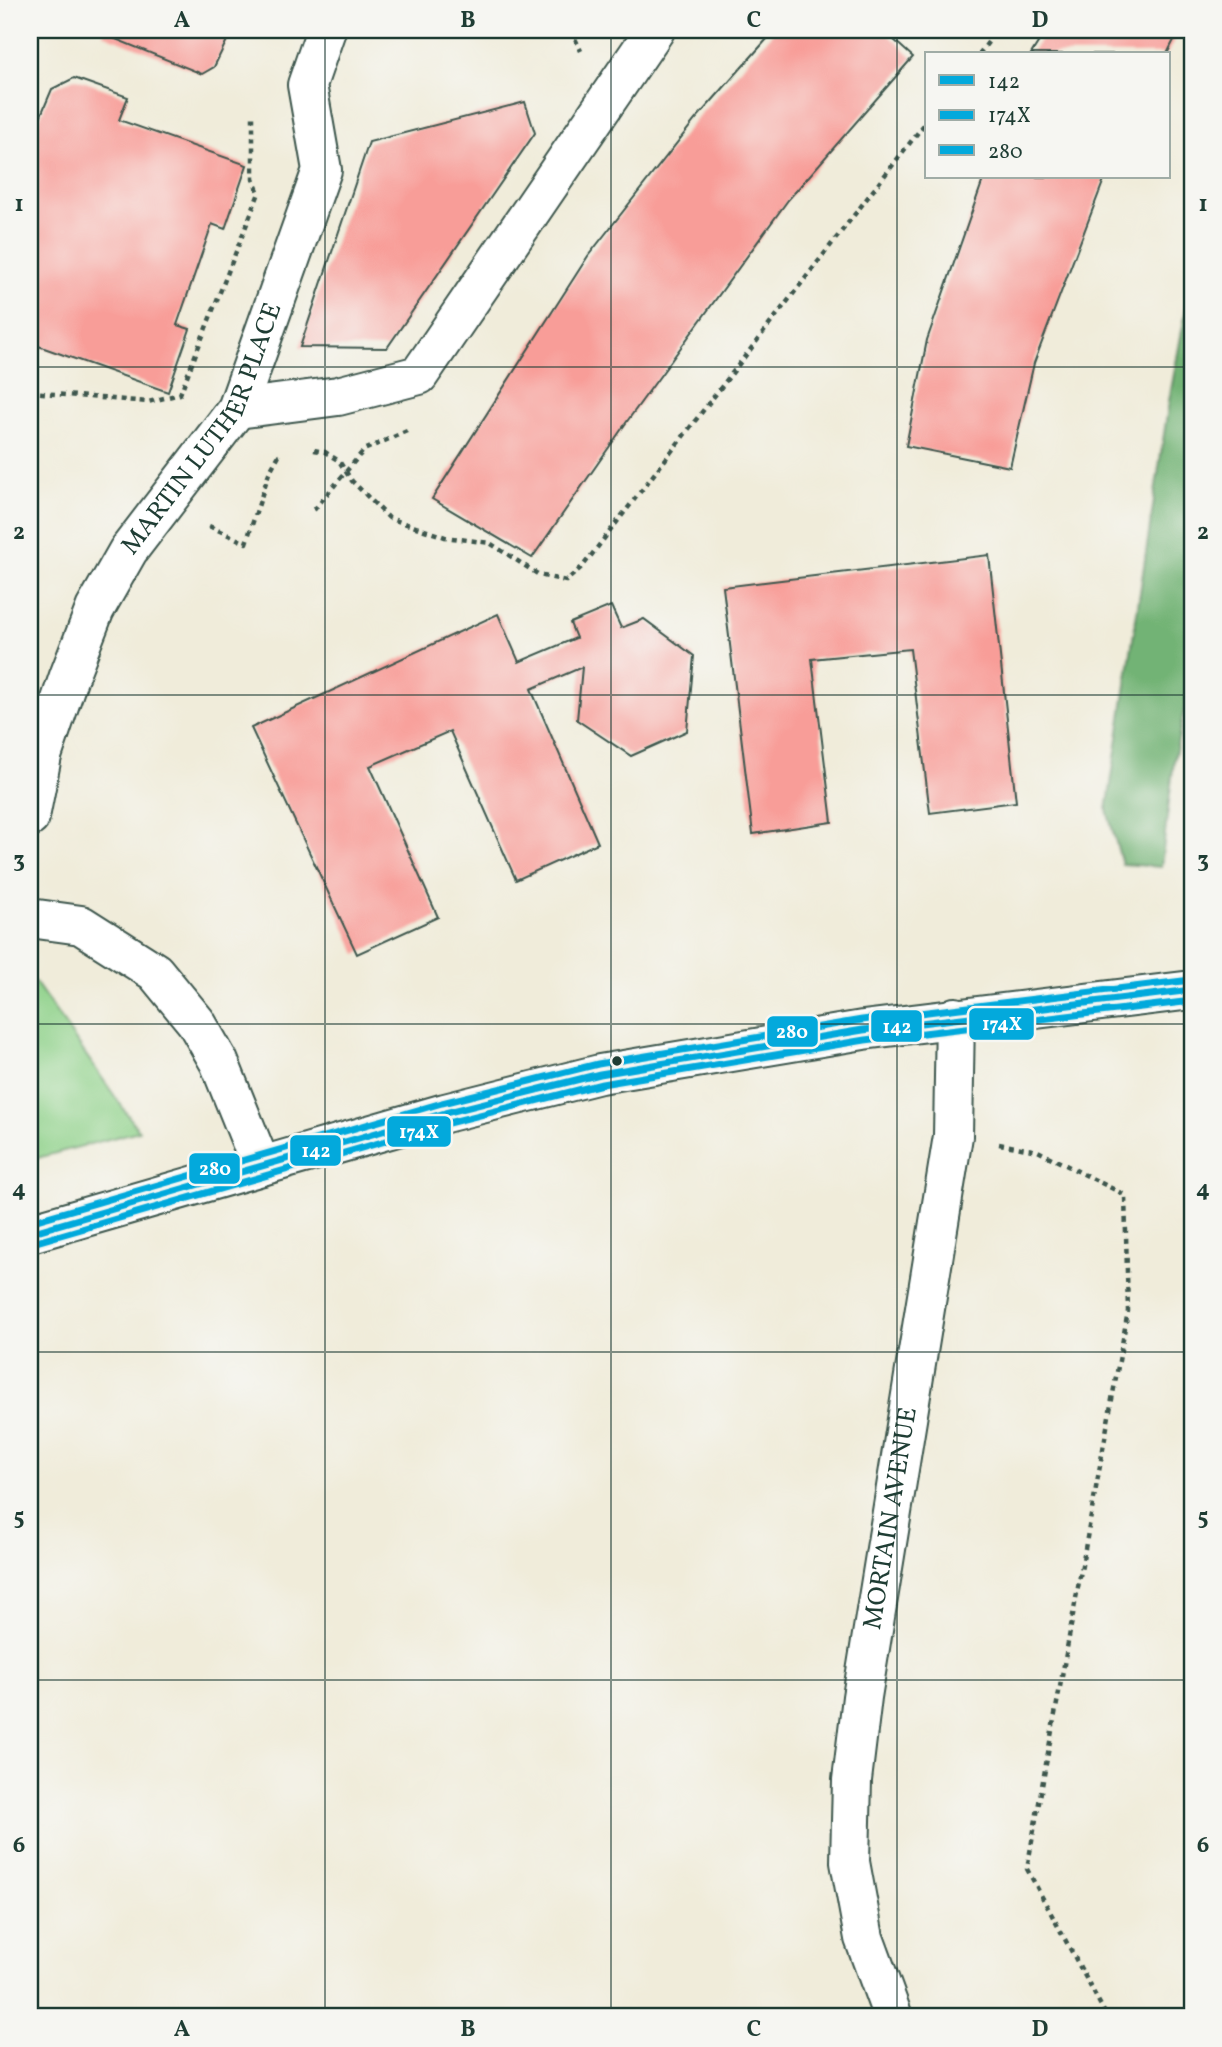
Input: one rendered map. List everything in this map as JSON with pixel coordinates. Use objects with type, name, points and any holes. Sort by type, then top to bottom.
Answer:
[{"type":"street","name":"MARTIN LUTHER PLACE","points":[[30,817],[42,756],[95,609],[128,551],[237,409],[322,170],[307,85],[326,30]]},
{"type":"street","points":[[237,409],[338,396],[419,375],[655,30]]},
{"type":"street","points":[[30,918],[81,925],[155,972],[196,1022],[219,1062],[261,1166]]},
{"type":"street","points":[[30,1233],[445,1113],[600,1074],[863,1030],[1192,990]]},
{"type":"street","name":"MORTAIN AVENUE","points":[[893,2017],[864,1938],[850,1862],[852,1780],[864,1684],[953,1136],[955,1017]]},
{"type":"path","points":[[981,52],[994,30]]},
{"type":"path","points":[[30,392],[148,402],[180,394],[259,193],[253,179],[253,112]]},
{"type":"path","points":[[305,449],[325,452],[339,461],[389,519],[445,537],[490,543],[539,575],[566,581],[583,566],[925,123]]},
{"type":"path","points":[[314,510],[364,450],[409,430]]},
{"type":"path","points":[[164,505],[246,543],[269,473],[278,455],[288,452]]},
{"type":"path","points":[[953,1136],[1038,1151],[1125,1195],[1128,1311],[1027,1869],[1107,2017]]},
{"type":"green space","points":[[1192,277],[1192,668],[1174,761],[1161,867],[1122,864],[1107,810],[1169,401]]},
{"type":"green space","points":[[35,982],[139,1131],[30,1160],[30,983]]},
{"type":"building","points":[[105,30],[232,30],[214,67],[202,74],[103,34]]},
{"type":"building","points":[[775,30],[883,30],[913,57],[788,200],[628,420],[532,558],[432,499],[588,256],[695,120]]},
{"type":"building","points":[[1046,30],[1179,30],[1168,52],[1032,52]]},
{"type":"building","points":[[74,78],[128,97],[119,120],[247,165],[225,229],[212,224],[177,325],[190,329],[168,392],[30,343],[30,141],[52,89]]},
{"type":"building","points":[[525,102],[535,133],[387,348],[300,347],[369,142]]},
{"type":"building","points":[[984,178],[1105,178],[1034,363],[1010,467],[906,446],[927,340]]},
{"type":"building","points":[[989,555],[1016,802],[930,813],[910,649],[812,659],[832,822],[753,834],[723,587]]},
{"type":"building","points":[[611,606],[621,628],[644,619],[694,656],[687,731],[631,756],[577,720],[582,667],[531,689],[598,843],[516,880],[450,731],[370,766],[438,917],[357,954],[251,728],[498,614],[519,662],[576,638],[570,623]]},
{"type":"transit line","name":"280","points":[[30,1222],[442,1103],[598,1064],[862,1020],[1191,980]]},
{"type":"transit line","name":"142","points":[[30,1233],[445,1113],[600,1074],[863,1030],[1192,990]]},
{"type":"transit line","name":"174X","points":[[33,1243],[448,1123],[602,1084],[865,1040],[1192,1001]]}]
